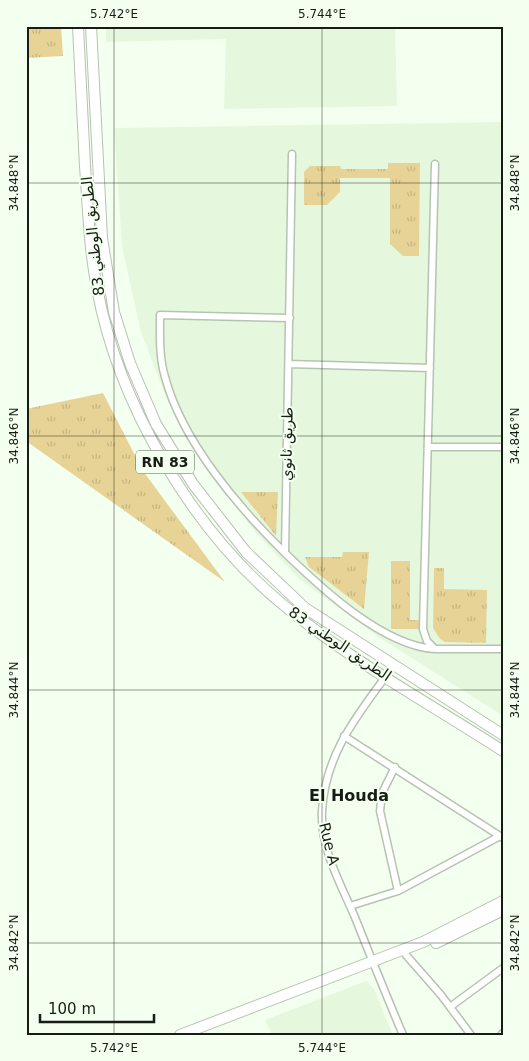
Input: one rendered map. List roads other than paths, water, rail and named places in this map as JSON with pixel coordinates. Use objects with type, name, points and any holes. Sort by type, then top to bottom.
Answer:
[{"type":"main road","name":"الطريق الوطني 83","points":[[78,26],[93,268],[107,334],[129,396],[163,459],[186,495],[228,549],[279,602],[315,630],[503,751]]},
{"type":"main road","name":"الطريق الوطني 83","points":[[91,26],[102,238],[114,312],[130,363],[156,424],[193,484],[246,552],[305,608],[503,735]]},
{"type":"main road","points":[[194,1035],[374,965],[423,942],[503,900]]},
{"type":"main road","points":[[180,1035],[406,955],[451,937],[503,910]]},
{"type":"street","name":"طريق ثانوي","points":[[285,553],[292,154]]},
{"type":"street","points":[[434,648],[426,641],[424,629],[435,164]]},
{"type":"street","points":[[290,318],[160,315],[164,377],[178,414],[209,464],[243,508],[318,585],[393,638],[417,648],[503,649]]},
{"type":"street","points":[[289,364],[430,368]]},
{"type":"street","points":[[428,447],[503,448]]},
{"type":"street","name":"Rue A","points":[[386,676],[349,726],[344,736],[328,780],[322,811],[328,852],[403,1035]]},
{"type":"street","points":[[344,736],[395,767],[501,837],[398,892],[350,906]]},
{"type":"street","points":[[395,767],[382,793],[380,812],[398,892]]},
{"type":"street","points":[[406,955],[471,1035]]},
{"type":"street","points":[[450,1007],[503,968]]},
{"type":"district","name":"El Houda","points":[[349,795]]}]
